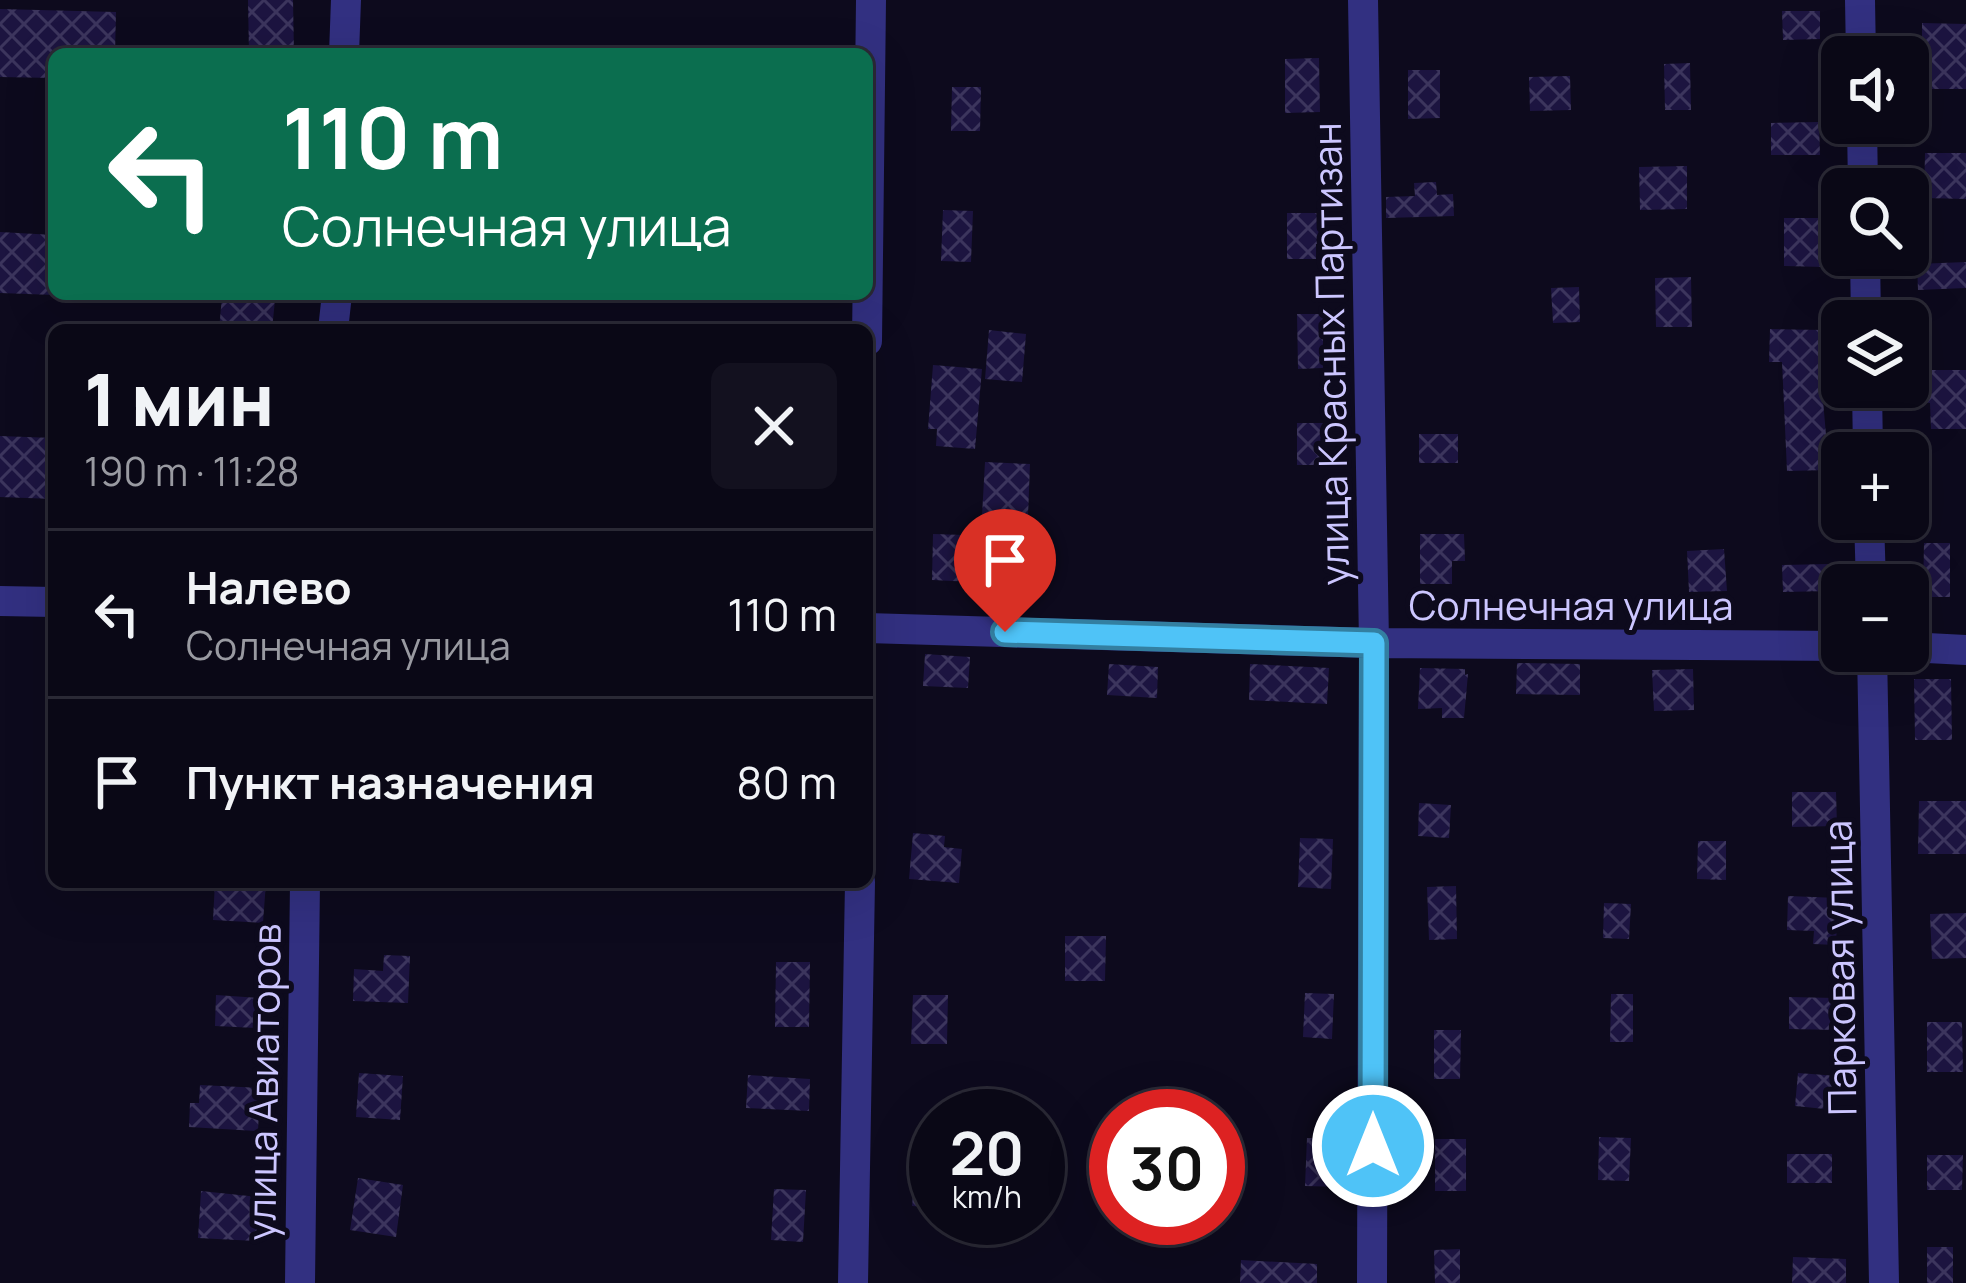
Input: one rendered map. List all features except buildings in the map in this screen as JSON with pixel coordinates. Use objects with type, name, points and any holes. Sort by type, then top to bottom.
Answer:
[{"type":"street","points":[[344,48],[346,0]]},
{"type":"street","points":[[870,48],[871,0]]},
{"type":"street","name":"улица Красных Партизан","points":[[1364,0],[1374,643],[1372,1283]]},
{"type":"street","points":[[1860,0],[1861,36]]},
{"type":"street","points":[[0,601],[48,602]]},
{"type":"street","name":"Солнечная улица","points":[[873,628],[1374,643],[1821,646]]},
{"type":"street","points":[[1929,648],[1966,650]]},
{"type":"street","name":"Парковая улица","points":[[1872,672],[1884,1283]]},
{"type":"street","name":"улица Авиаторов","points":[[300,1283],[304,888]]},
{"type":"street","points":[[853,1283],[860,888]]},
{"type":"route","points":[[1005,632],[1374,643],[1373,1146]]}]
